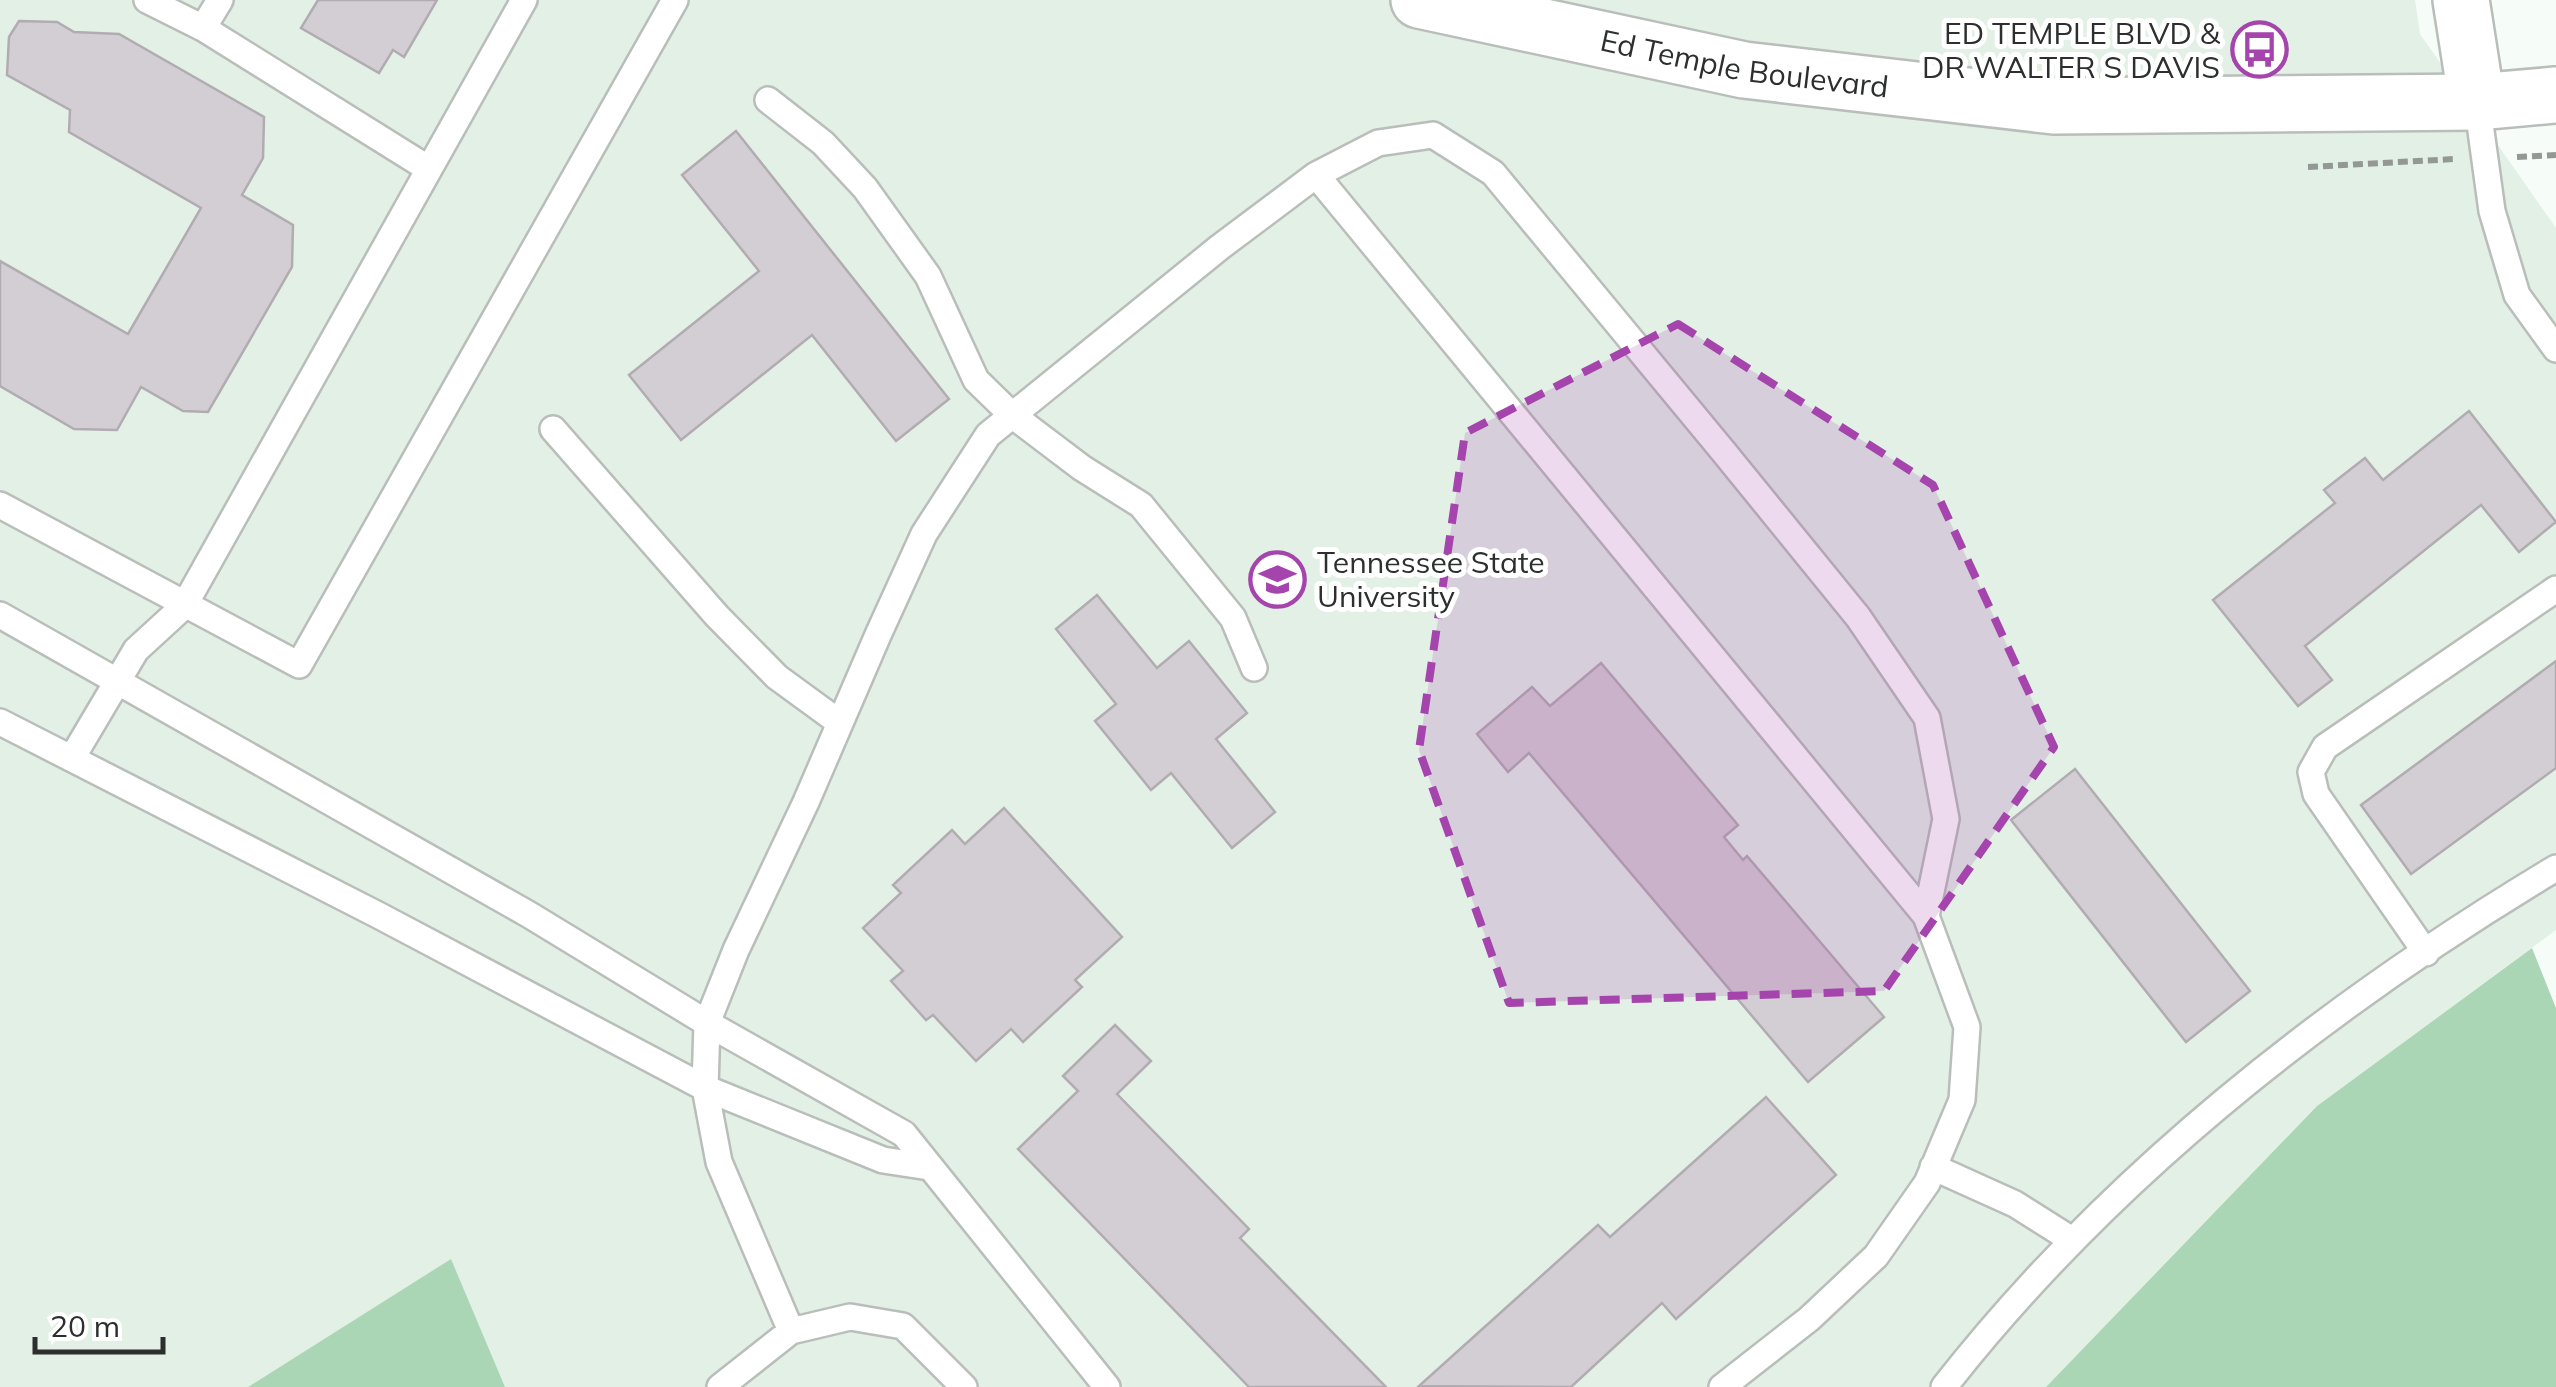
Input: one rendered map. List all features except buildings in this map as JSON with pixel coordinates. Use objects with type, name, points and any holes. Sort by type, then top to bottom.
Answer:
[{"type":"main road","name":"Ed Temple Boulevard","points":[[1419,0],[1744,70],[2054,106],[2477,102],[2556,95]]},
{"type":"main road","points":[[2461,0],[2477,102]]},
{"type":"lane","points":[[147,0],[203,28],[429,169]]},
{"type":"lane","points":[[203,28],[220,0]]},
{"type":"lane","points":[[72,758],[136,650],[184,606],[524,0]]},
{"type":"lane","points":[[0,505],[299,665],[675,0]]},
{"type":"lane","points":[[768,100],[823,143],[865,188],[928,276],[976,380],[1012,414],[1082,468],[1141,505],[1233,618],[1254,668]]},
{"type":"lane","points":[[2477,102],[2492,211],[2517,295],[2556,349]]},
{"type":"lane","points":[[791,1331],[719,1162],[705,1088],[707,1023],[736,950],[924,534],[988,434],[1220,246],[1316,175],[1378,143],[1432,135],[1493,173],[1858,618],[1927,718],[1946,819],[1926,916]]},
{"type":"lane","points":[[1316,175],[1926,916],[1967,1027],[1962,1100],[1926,1183],[1876,1256],[1809,1319],[1722,1387]]},
{"type":"lane","points":[[553,429],[716,616],[777,677],[840,723]]},
{"type":"lane","points":[[2426,952],[2316,794],[2311,772],[2325,747],[2556,588]]},
{"type":"lane","points":[[0,615],[528,914],[707,1023],[904,1134],[1107,1387]]},
{"type":"lane","points":[[0,722],[705,1088],[883,1160],[929,1166]]},
{"type":"lane","points":[[1944,1387],[1978,1342],[2072,1240],[2228,1096],[2426,952],[2556,868]]},
{"type":"lane","points":[[1933,1168],[2015,1204],[2072,1240]]},
{"type":"lane","points":[[720,1387],[791,1331],[850,1317],[903,1326],[964,1387]]},
{"type":"path","points":[[2308,167],[2556,155]]},
{"type":"highlighted area","points":[[1678,324],[1933,485],[2054,747],[1884,991],[1509,1003],[1419,750],[1465,433]]},
{"type":"shaded area","name":"Tennessee State University","points":[[0,0],[2415,0],[2420,34],[2556,228],[2556,930],[2317,1106],[2046,1387],[505,1387],[451,1260],[248,1387],[0,1387]]},
{"type":"green space","points":[[2532,948],[2556,1008],[2556,1387],[2046,1387],[2317,1106]]},
{"type":"green space","points":[[451,1259],[505,1387],[248,1387]]},
{"type":"place","name":"ED TEMPLE BLVD & DR WALTER S DAVIS","points":[[2259,50]]},
{"type":"place","name":"Tennessee State University","points":[[1278,579]]}]
